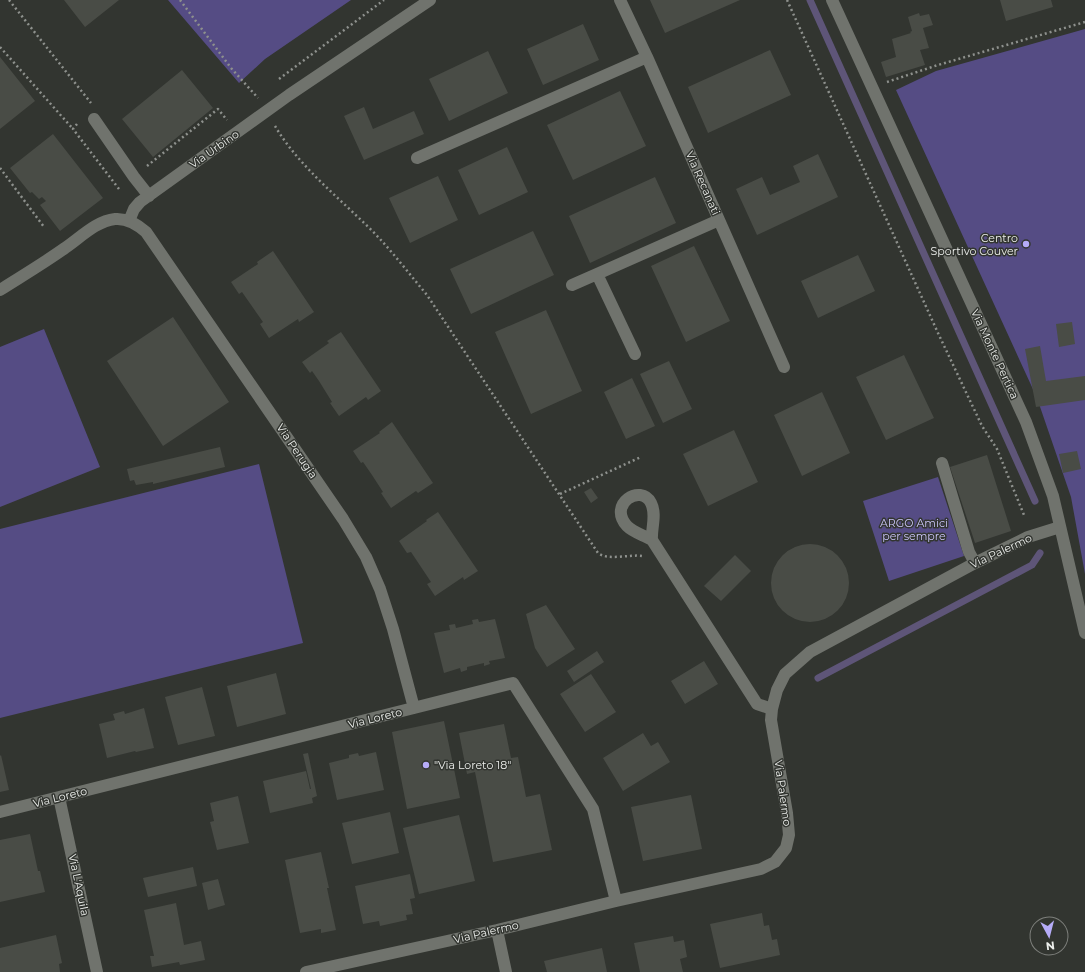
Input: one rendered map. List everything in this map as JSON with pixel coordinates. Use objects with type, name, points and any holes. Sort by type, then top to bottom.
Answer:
[{"type":"street","name":"Via Urbino","points":[[129,221],[134,208],[148,196],[289,95],[430,0]]},
{"type":"street","name":"Via Recanati","points":[[620,0],[647,57],[784,366]]},
{"type":"street","name":"Via Monte Pertica","points":[[832,0],[1026,422],[1053,496],[1085,633]]},
{"type":"street","points":[[417,158],[647,57]]},
{"type":"street","points":[[94,113],[134,177],[148,196]]},
{"type":"street","points":[[0,290],[100,223],[115,219],[129,221]]},
{"type":"street","points":[[572,285],[719,220]]},
{"type":"street","name":"Via Perugia","points":[[129,221],[139,226],[146,232],[330,500],[366,557],[380,589],[393,629],[414,708]]},
{"type":"street","points":[[597,274],[635,354]]},
{"type":"street","points":[[942,463],[970,552],[975,563]]},
{"type":"street","name":"Via Palermo","points":[[306,972],[497,930],[616,901],[760,869],[775,862],[786,848],[789,835],[787,813],[771,720],[777,690],[785,674],[810,652],[975,563],[1028,537],[1060,528]]},
{"type":"street","points":[[652,540],[757,704],[772,709]]},
{"type":"street","name":"Via Loreto","points":[[0,812],[513,683],[593,809],[616,901]]},
{"type":"street","name":"Via L'Aquila","points":[[60,798],[98,972]]},
{"type":"street","points":[[497,930],[506,972]]},
{"type":"path","points":[[9,0],[94,113]]},
{"type":"path","points":[[180,0],[231,68],[258,98],[264,94]]},
{"type":"path","points":[[278,80],[384,0]]},
{"type":"path","points":[[787,0],[938,333],[982,426],[997,449],[1024,515]]},
{"type":"path","points":[[871,87],[938,65],[1085,22]]},
{"type":"path","points":[[0,47],[73,129],[121,191],[134,177],[218,109],[237,133]]},
{"type":"path","points":[[267,112],[286,143],[315,176],[363,222],[400,262],[427,295],[598,553],[602,556],[642,556],[647,559]]},
{"type":"path","points":[[73,129],[78,124]]},
{"type":"path","points":[[0,168],[44,227]]},
{"type":"path","points":[[560,494],[641,457]]},
{"type":"green space","points":[[168,0],[351,0],[265,59],[239,83]]},
{"type":"green space","name":"Centro Sportivo Couver","points":[[1085,29],[1085,574],[1071,497],[1037,398],[896,90],[936,71]]},
{"type":"green space","points":[[44,329],[100,467],[0,507],[0,347]]},
{"type":"green space","points":[[259,464],[303,643],[0,718],[0,529]]},
{"type":"green space","name":"ARGO Amici per sempre","points":[[938,477],[964,556],[889,581],[863,501]]},
{"type":"building","points":[[64,0],[119,0],[85,27]]},
{"type":"building","points":[[650,0],[740,0],[665,33]]},
{"type":"building","points":[[1000,0],[1051,0],[1053,7],[1006,21]]},
{"type":"building","points":[[919,13],[920,16],[929,14],[933,25],[923,28],[929,48],[920,50],[925,65],[886,77],[881,62],[896,57],[892,39],[911,33],[910,32],[912,31],[908,17]]},
{"type":"building","points":[[583,24],[599,60],[543,85],[527,49]]},
{"type":"building","points":[[770,50],[791,95],[708,133],[688,87]]},
{"type":"building","points":[[488,51],[508,93],[449,121],[429,79]]},
{"type":"building","points":[[0,57],[35,101],[0,129]]},
{"type":"building","points":[[182,70],[213,108],[153,157],[122,119]]},
{"type":"building","points":[[620,91],[646,146],[573,180],[547,125]]},
{"type":"building","points":[[364,107],[373,129],[414,111],[424,134],[364,160],[344,116]]},
{"type":"building","points":[[53,134],[103,198],[60,231],[40,205],[46,201],[42,197],[39,199],[32,192],[30,193],[10,168]]},
{"type":"building","points":[[507,147],[528,192],[479,215],[458,170]]},
{"type":"building","points":[[818,154],[838,197],[757,235],[736,189],[762,177],[770,195],[800,182],[793,166]]},
{"type":"building","points":[[438,176],[458,220],[410,243],[389,198]]},
{"type":"building","points":[[655,177],[676,223],[590,263],[569,216]]},
{"type":"building","points":[[533,231],[554,275],[471,314],[450,269]]},
{"type":"building","points":[[694,246],[730,321],[686,342],[651,266]]},
{"type":"building","points":[[273,251],[314,312],[299,322],[298,319],[269,338],[260,324],[263,322],[242,292],[239,294],[231,282],[258,264],[257,262]]},
{"type":"building","points":[[858,255],[875,291],[818,318],[801,281]]},
{"type":"building","points":[[546,310],[582,391],[531,414],[495,332]]},
{"type":"building","points":[[173,317],[229,402],[163,446],[107,361]]},
{"type":"building","points":[[1072,322],[1075,344],[1059,347],[1056,324]]},
{"type":"building","points":[[341,332],[381,391],[368,400],[366,397],[339,416],[330,403],[332,402],[319,381],[312,371],[310,373],[302,362],[329,343],[327,341]]},
{"type":"building","points":[[1040,346],[1046,381],[1085,376],[1085,400],[1036,407],[1025,349]]},
{"type":"building","points":[[904,355],[934,418],[886,440],[856,377]]},
{"type":"building","points":[[669,361],[692,409],[663,423],[640,374]]},
{"type":"building","points":[[632,378],[655,426],[626,439],[604,392]]},
{"type":"building","points":[[822,392],[850,453],[802,476],[774,415]]},
{"type":"building","points":[[392,422],[433,483],[418,493],[416,491],[391,508],[372,475],[353,451],[380,433],[379,432]]},
{"type":"building","points":[[734,430],[758,482],[708,506],[683,454]]},
{"type":"building","points":[[220,447],[225,467],[153,484],[153,482],[136,485],[134,480],[130,481],[127,469]]},
{"type":"building","points":[[1077,451],[1081,469],[1063,473],[1059,454]]},
{"type":"building","name":"ARGO Amici per sempre","points":[[987,455],[1011,531],[975,543],[950,467]]},
{"type":"building","points":[[591,488],[598,498],[591,503],[584,492]]},
{"type":"building","points":[[438,512],[478,571],[464,580],[463,577],[435,596],[427,584],[431,582],[411,552],[407,553],[399,541]]},
{"type":"building","points":[[810,544],[825,547],[837,556],[846,568],[849,583],[846,598],[837,610],[825,619],[810,622],[795,619],[783,610],[774,598],[771,583],[774,568],[783,556],[795,547]]},
{"type":"building","points":[[735,555],[751,571],[721,601],[704,586]]},
{"type":"building","points":[[546,605],[575,649],[547,667],[535,648],[526,614]]},
{"type":"building","points":[[478,619],[479,622],[495,619],[505,658],[489,661],[490,664],[484,666],[484,663],[467,667],[467,670],[461,672],[460,668],[444,673],[434,633],[450,630],[449,625],[455,624],[456,628],[473,624],[472,620]]},
{"type":"building","points":[[597,651],[604,662],[574,682],[567,671]]},
{"type":"building","points":[[704,661],[718,684],[685,704],[671,681]]},
{"type":"building","points":[[276,673],[286,714],[237,727],[227,686]]},
{"type":"building","points":[[591,674],[616,712],[585,732],[560,694]]},
{"type":"building","points":[[202,687],[215,736],[178,745],[165,697]]},
{"type":"building","points":[[144,708],[154,748],[107,758],[99,724],[115,720],[113,714],[124,711],[125,714]]},
{"type":"building","name":"\"Via Loreto 18\"","points":[[444,721],[460,798],[407,809],[392,732]]},
{"type":"building","points":[[504,724],[511,758],[518,757],[526,797],[540,794],[552,850],[493,862],[475,772],[467,774],[459,733]]},
{"type":"building","points":[[643,733],[651,746],[658,742],[670,762],[623,791],[603,758]]},
{"type":"building","points":[[376,752],[384,790],[337,800],[329,763],[349,758],[349,755],[358,753],[359,756]]},
{"type":"building","points":[[308,753],[317,796],[312,798],[313,803],[270,813],[263,781],[306,771],[311,789],[303,754]]},
{"type":"building","points":[[1,755],[9,790],[0,792],[0,756]]},
{"type":"building","points":[[691,795],[702,849],[643,861],[631,807]]},
{"type":"building","points":[[238,796],[249,843],[217,850],[210,822],[214,821],[210,803]]},
{"type":"building","points":[[390,812],[399,853],[352,864],[342,823]]},
{"type":"building","points":[[459,815],[475,881],[419,894],[403,828]]},
{"type":"building","points":[[30,834],[38,871],[40,871],[45,892],[0,902],[0,840]]},
{"type":"building","points":[[321,852],[336,930],[321,933],[321,929],[300,933],[285,860]]},
{"type":"building","points":[[193,867],[197,886],[148,897],[143,878]]},
{"type":"building","points":[[410,874],[415,898],[410,899],[413,914],[406,915],[407,920],[380,926],[379,921],[363,924],[355,886]]},
{"type":"building","points":[[218,879],[225,905],[208,910],[202,883]]},
{"type":"building","points":[[176,903],[184,945],[201,941],[205,960],[180,965],[179,962],[152,967],[150,956],[154,956],[144,910]]},
{"type":"building","points":[[762,913],[764,926],[769,925],[772,940],[777,939],[780,955],[720,968],[710,924]]},
{"type":"building","points":[[56,935],[62,963],[59,964],[60,972],[0,972],[0,948]]},
{"type":"building","points":[[673,936],[674,942],[684,940],[687,957],[680,959],[683,972],[640,972],[634,943]]},
{"type":"building","points":[[602,948],[607,972],[547,972],[544,961]]},
{"type":"waterway","points":[[810,0],[1035,501]]},
{"type":"waterway","points":[[818,678],[1032,565],[1040,553]]},
{"type":"place","name":"Centro Sportivo Couver","points":[[1026,244]]},
{"type":"place","name":"\"Via Loreto 18\"","points":[[426,765]]}]
